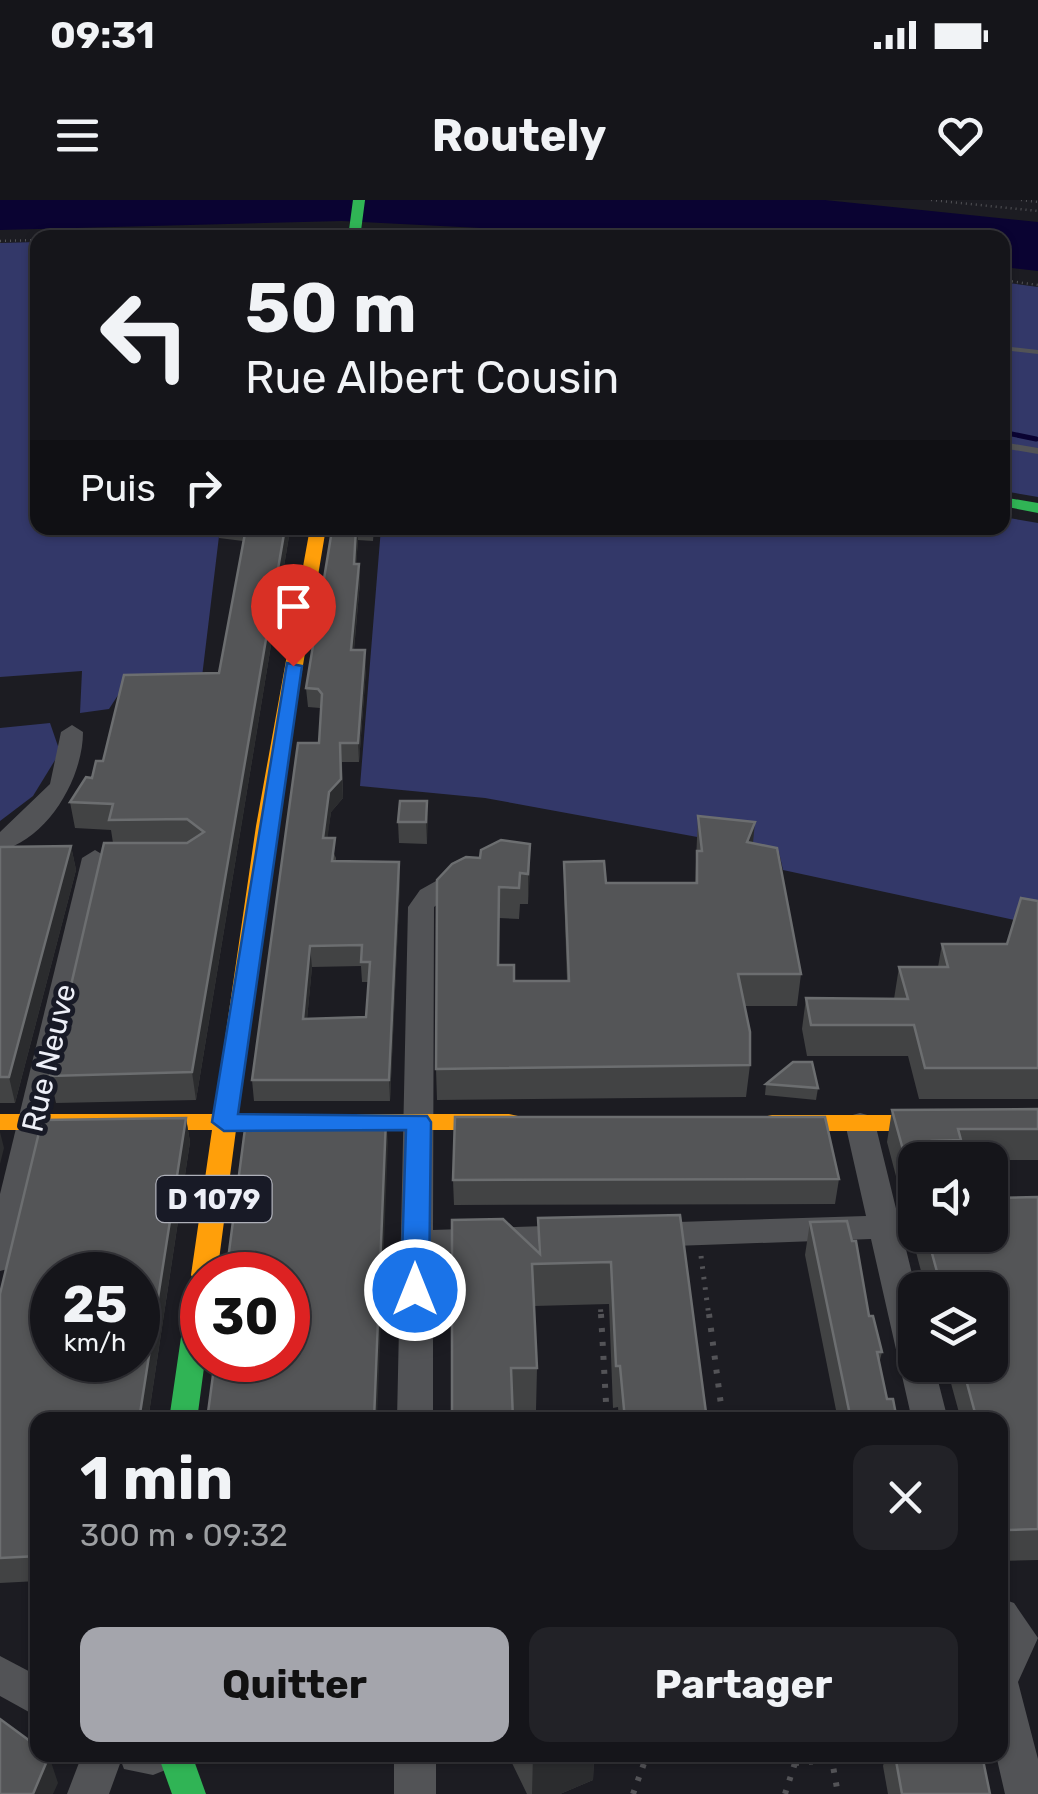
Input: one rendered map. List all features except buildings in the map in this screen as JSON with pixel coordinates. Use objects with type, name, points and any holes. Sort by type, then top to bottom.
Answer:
[{"type":"main road","points":[[356,230],[360,200]]},
{"type":"main road","points":[[1010,503],[1038,508]]},
{"type":"main road","name":"D 1079","points":[[207,1252],[262,857],[314,535]]},
{"type":"main road","points":[[0,1122],[534,1122]]},
{"type":"main road","points":[[744,1123],[1038,1123]]},
{"type":"main road","name":"D 1079","points":[[185,1412],[189,1382]]},
{"type":"main road","points":[[178,1762],[189,1794]]},
{"type":"street","points":[[0,847],[49,807],[73,760],[72,732]]},
{"type":"street","points":[[0,847],[38,854]]},
{"type":"street","name":"Rue Neuve","points":[[0,1259],[96,857]]},
{"type":"street","points":[[234,857],[262,857]]},
{"type":"street","points":[[415,1412],[421,907],[429,895],[484,862]]},
{"type":"street","points":[[860,1124],[898,1285]]},
{"type":"street","points":[[415,1242],[884,1227]]},
{"type":"street","points":[[921,1382],[928,1412]]},
{"type":"street","points":[[1008,1656],[1019,1631]]},
{"type":"street","points":[[0,1674],[30,1693]]},
{"type":"street","points":[[1008,1720],[1026,1794]]},
{"type":"street","points":[[88,1794],[100,1762]]},
{"type":"street","points":[[415,1762],[415,1794]]},
{"type":"lane","points":[[1010,349],[1038,352]]},
{"type":"lane","points":[[1010,447],[1038,452]]},
{"type":"path","points":[[930,200],[1038,211]]},
{"type":"path","points":[[1021,200],[1038,202]]},
{"type":"path","points":[[0,241],[30,240]]},
{"type":"path","points":[[1010,281],[1038,285]]},
{"type":"path","points":[[698,1233],[722,1412]]},
{"type":"path","points":[[599,1292],[606,1412]]},
{"type":"path","points":[[633,1794],[644,1762]]},
{"type":"path","points":[[792,1762],[802,1762]]},
{"type":"path","points":[[832,1762],[838,1794]]},
{"type":"path","points":[[786,1794],[795,1763]]},
{"type":"shaded area","points":[[0,200],[825,200],[1038,222],[1038,271],[1010,268],[1010,230],[523,230],[342,221],[0,230]]},
{"type":"shaded area","points":[[30,242],[30,535],[219,535],[201,685],[122,689],[109,709],[80,713],[82,671],[0,677],[0,243]]},
{"type":"shaded area","points":[[1010,283],[1038,287],[1038,497],[1010,492]]},
{"type":"shaded area","points":[[1010,518],[1038,523],[1038,925],[783,870],[779,852],[485,798],[360,786],[380,535],[1010,535]]},
{"type":"shaded area","points":[[50,723],[60,752],[33,796],[0,821],[0,728]]},
{"type":"waterway","points":[[1010,434],[1036,439]]},
{"type":"traffic: fast","points":[[355,230],[359,200]]},
{"type":"traffic: fast","points":[[1010,503],[1038,508]]},
{"type":"traffic: fast","points":[[184,1412],[188,1382]]},
{"type":"traffic: fast","points":[[178,1762],[189,1794]]},
{"type":"traffic: slow","points":[[207,1252],[266,826],[317,535]]},
{"type":"traffic: slow","points":[[0,1122],[254,1122]]},
{"type":"traffic: slow","points":[[332,1122],[509,1122]]},
{"type":"traffic: slow","points":[[772,1123],[1038,1123]]},
{"type":"route","points":[[293,666],[224,1122],[418,1122],[415,1290]]}]
